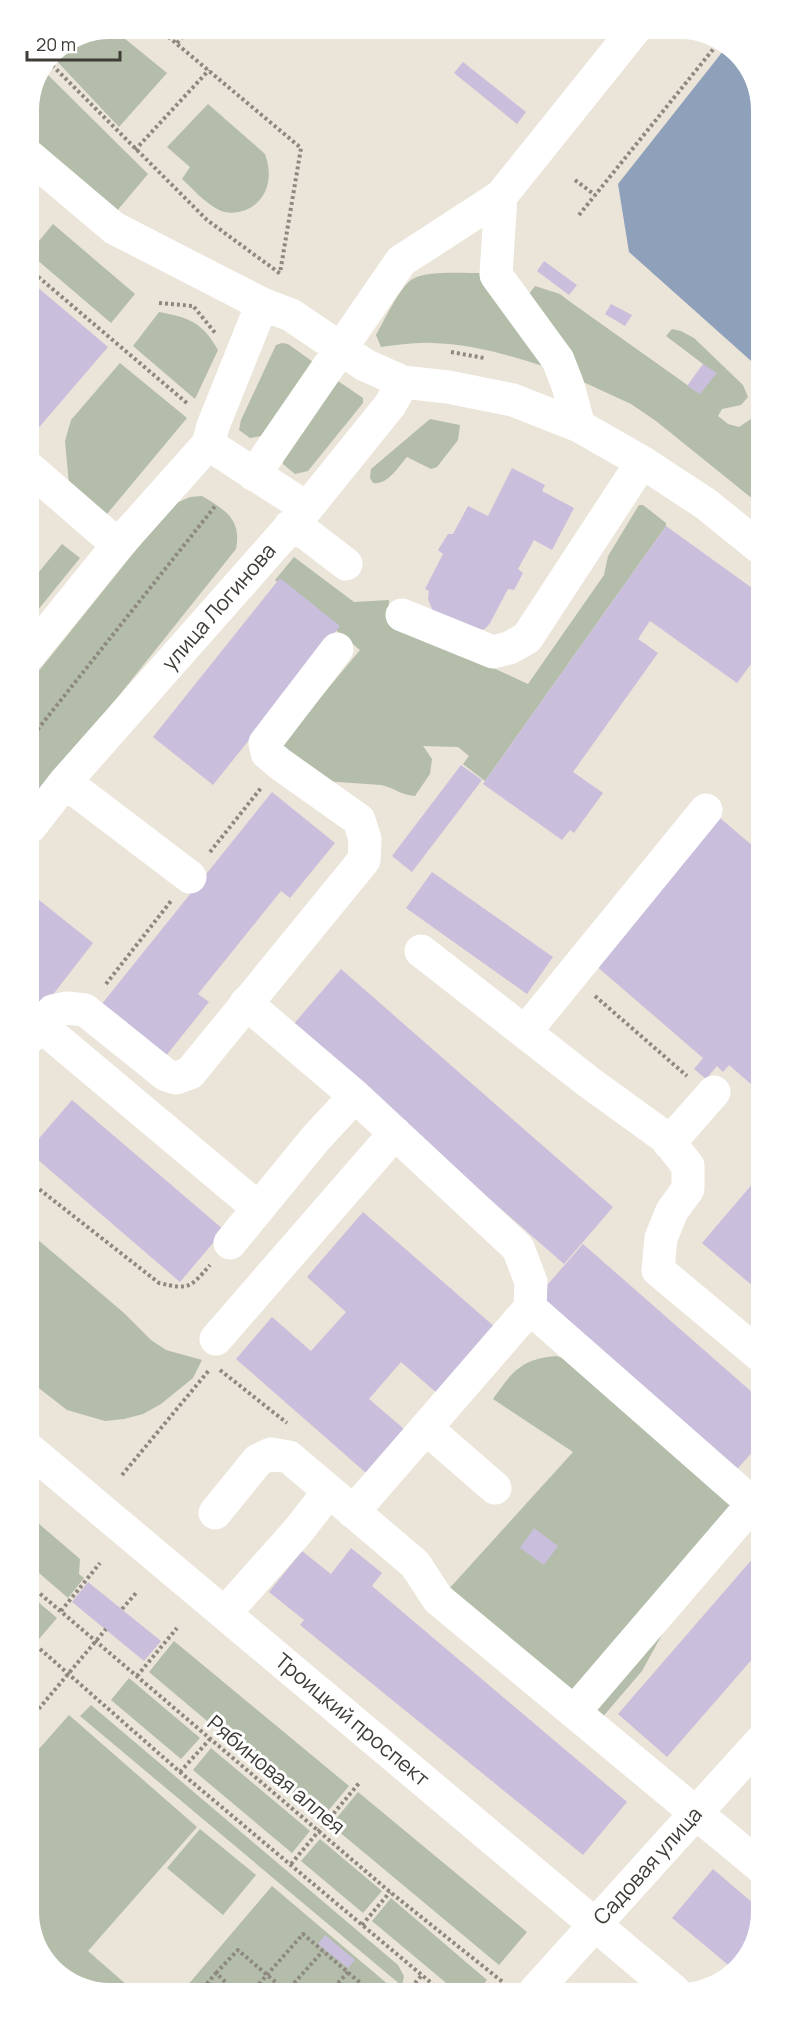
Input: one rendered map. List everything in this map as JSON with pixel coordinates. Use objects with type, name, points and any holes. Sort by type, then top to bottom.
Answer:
[{"type":"street","points":[[254,475],[401,261],[501,196],[627,39]]},
{"type":"street","points":[[39,164],[114,228],[276,309],[365,365],[403,382],[460,389],[503,398],[579,426],[642,462],[706,504],[751,541]]},
{"type":"street","points":[[501,196],[496,275],[558,360],[579,426]]},
{"type":"street","points":[[39,644],[210,435],[276,309]]},
{"type":"street","name":"улица Логинова","points":[[39,815],[65,782],[299,517],[390,405],[403,382]]},
{"type":"street","points":[[210,435],[299,517],[307,534],[346,564]]},
{"type":"street","points":[[402,615],[493,652],[528,639],[642,462]]},
{"type":"street","points":[[39,477],[118,545]]},
{"type":"street","points":[[39,1027],[53,1011],[67,1008],[86,1010],[166,1075],[176,1078],[190,1073],[364,860],[365,839],[359,820],[267,753],[266,743],[337,649]]},
{"type":"street","points":[[65,782],[190,877]]},
{"type":"street","points":[[525,1032],[706,810]]},
{"type":"street","points":[[421,951],[669,1143],[688,1166],[688,1189],[672,1211],[661,1238],[658,1270],[751,1348]]},
{"type":"street","points":[[225,1613],[298,1531],[341,1502],[426,1428],[530,1308],[531,1282],[518,1248],[355,1096],[246,1003]]},
{"type":"street","points":[[39,1034],[258,1208]]},
{"type":"street","points":[[669,1143],[701,1084]]},
{"type":"street","points":[[230,1243],[316,1137],[355,1096]]},
{"type":"street","points":[[216,1339],[395,1133]]},
{"type":"street","points":[[530,1308],[751,1494]]},
{"type":"street","points":[[426,1428],[495,1488]]},
{"type":"street","points":[[215,1513],[258,1460],[271,1454],[289,1457],[415,1564],[438,1599],[751,1859]]},
{"type":"street","name":"Троицкий проспект","points":[[39,1458],[665,1983]]},
{"type":"street","points":[[573,1712],[751,1504]]},
{"type":"street","name":"Садовая улица","points":[[526,1983],[595,1924],[751,1752]]},
{"type":"path","points":[[172,39],[302,148],[280,273]]},
{"type":"path","points":[[177,43],[180,39]]},
{"type":"path","points":[[579,215],[714,48]]},
{"type":"path","points":[[54,68],[207,220],[280,273],[287,282]]},
{"type":"path","points":[[135,150],[209,70]]},
{"type":"path","points":[[575,180],[595,195]]},
{"type":"path","points":[[39,278],[210,435]]},
{"type":"path","points":[[39,728],[216,505]]},
{"type":"path","points":[[571,975],[701,1084]]},
{"type":"path","points":[[39,1189],[159,1283],[179,1288],[193,1284],[230,1243]]},
{"type":"path","points":[[123,1475],[214,1365],[296,1430]]},
{"type":"path","points":[[61,1611],[100,1563]]},
{"type":"path","name":"Рябиновая аллея","points":[[39,1593],[390,1892],[513,1983]]},
{"type":"path","points":[[122,1609],[136,1593]]},
{"type":"path","points":[[137,1676],[177,1628]]},
{"type":"path","points":[[39,1708],[106,1629]]},
{"type":"path","points":[[39,1648],[180,1772],[431,1983]]},
{"type":"path","points":[[180,1772],[210,1739]]},
{"type":"path","points":[[291,1864],[360,1782]]},
{"type":"path","points":[[362,1925],[390,1892]]},
{"type":"path","points":[[259,1983],[303,1934],[361,1983]]},
{"type":"path","points":[[208,1983],[238,1950],[275,1983]]},
{"type":"path","points":[[294,1983],[322,1951]]},
{"type":"path","points":[[338,1983],[348,1972]]},
{"type":"path","points":[[216,1974],[226,1983]]},
{"type":"path","points":[[415,1983],[422,1975]]},
{"type":"green space","points":[[125,39],[167,73],[119,127],[58,62],[83,44],[96,40]]},
{"type":"green space","points":[[48,75],[148,174],[116,212],[39,146],[40,96]]},
{"type":"green space","points":[[208,104],[265,154],[269,170],[267,186],[260,200],[246,210],[225,212],[209,204],[182,179],[190,167],[167,147]]},
{"type":"green space","points":[[53,224],[135,294],[111,323],[39,262],[39,241]]},
{"type":"green space","points":[[438,273],[491,273],[546,367],[504,354],[461,345],[419,343],[381,347],[376,335],[397,298],[411,280]]},
{"type":"green space","points":[[535,286],[560,294],[700,394],[703,364],[666,336],[672,329],[694,338],[743,385],[748,397],[741,405],[722,409],[718,416],[728,424],[739,427],[751,419],[751,498],[656,421],[631,404],[579,380],[526,298]]},
{"type":"green space","points":[[159,312],[194,323],[206,333],[218,350],[195,399],[133,346]]},
{"type":"green space","points":[[288,344],[313,362],[262,436],[250,438],[239,430],[241,420],[276,345]]},
{"type":"green space","points":[[120,363],[187,418],[97,526],[72,516],[65,441],[71,420]]},
{"type":"green space","points":[[338,381],[363,398],[363,403],[308,471],[295,474],[283,464],[283,455]]},
{"type":"green space","points":[[430,419],[460,425],[458,440],[437,467],[431,469],[407,457],[388,478],[373,483],[370,478],[371,469]]},
{"type":"green space","points":[[202,496],[230,516],[236,530],[236,549],[39,796],[39,671],[172,505],[190,497]]},
{"type":"green space","points":[[639,505],[643,505],[666,523],[666,526],[485,781],[463,764],[469,756],[458,747],[423,746],[432,759],[430,774],[415,796],[381,785],[324,781],[281,745],[360,650],[275,580],[294,557],[354,602],[389,600],[388,619],[528,684],[604,575],[608,556]]},
{"type":"green space","points":[[62,544],[80,558],[39,609],[39,572]]},
{"type":"green space","points":[[39,1241],[124,1313],[151,1340],[166,1350],[202,1360],[193,1378],[161,1404],[143,1414],[105,1421],[67,1410],[39,1388]]},
{"type":"green space","points":[[556,1356],[573,1361],[731,1501],[735,1520],[670,1620],[642,1671],[600,1720],[448,1590],[573,1452],[493,1399],[518,1368],[534,1360]]},
{"type":"green space","points":[[39,1524],[80,1559],[79,1574],[84,1578],[68,1598],[39,1573]]},
{"type":"green space","points":[[39,1603],[57,1618],[39,1639]]},
{"type":"green space","points":[[174,1641],[349,1786],[322,1818],[149,1672]]},
{"type":"green space","points":[[129,1678],[200,1738],[181,1759],[111,1700]]},
{"type":"green space","points":[[91,1705],[398,1965],[404,1976],[403,1983],[398,1983],[80,1716]]},
{"type":"green space","points":[[69,1715],[197,1827],[88,1951],[125,1983],[96,1982],[79,1976],[57,1959],[43,1935],[39,1912],[39,1749]]},
{"type":"green space","points":[[211,1748],[310,1831],[292,1853],[193,1770]]},
{"type":"green space","points":[[358,1792],[527,1932],[499,1965],[331,1825]]},
{"type":"green space","points":[[200,1829],[256,1875],[223,1915],[167,1868]]},
{"type":"green space","points":[[320,1839],[382,1891],[363,1913],[301,1861]]},
{"type":"green space","points":[[272,1886],[386,1983],[190,1983]]},
{"type":"green space","points":[[391,1898],[487,1980],[484,1983],[446,1983],[372,1921]]},
{"type":"water","points":[[721,53],[723,54],[736,67],[747,87],[751,110],[751,361],[629,252],[618,184]]},
{"type":"building","points":[[463,62],[526,112],[517,124],[454,73]]},
{"type":"building","points":[[544,261],[577,285],[569,295],[537,271]]},
{"type":"building","points":[[39,288],[108,347],[39,427]]},
{"type":"building","points":[[611,304],[632,315],[625,326],[605,314]]},
{"type":"building","points":[[703,364],[717,373],[700,394],[687,386]]},
{"type":"building","points":[[512,468],[545,485],[542,491],[574,508],[552,550],[534,540],[518,569],[523,573],[514,590],[508,589],[485,629],[462,633],[436,619],[428,599],[429,591],[425,589],[443,554],[438,550],[448,534],[453,534],[468,506],[488,516]]},
{"type":"building","points":[[666,526],[751,587],[751,664],[737,683],[650,621],[638,639],[658,653],[573,772],[603,793],[574,833],[570,830],[562,840],[483,784]]},
{"type":"building","points":[[280,578],[340,626],[213,785],[153,737]]},
{"type":"building","points":[[461,765],[482,780],[412,872],[392,856]]},
{"type":"building","points":[[272,792],[335,843],[290,898],[281,891],[198,994],[209,1002],[165,1057],[101,1005]]},
{"type":"building","points":[[713,812],[751,844],[751,1084],[729,1065],[723,1072],[717,1066],[706,1079],[694,1069],[703,1058],[587,958]]},
{"type":"building","points":[[432,872],[553,957],[527,994],[406,908]]},
{"type":"building","points":[[39,900],[93,943],[39,1012]]},
{"type":"building","points":[[341,969],[613,1207],[564,1264],[292,1026]]},
{"type":"building","points":[[72,1100],[224,1230],[180,1282],[39,1161],[39,1138]]},
{"type":"building","points":[[751,1186],[751,1285],[702,1243]]},
{"type":"building","points":[[363,1212],[496,1328],[438,1394],[401,1362],[369,1399],[411,1435],[373,1479],[236,1359],[272,1317],[311,1351],[346,1312],[307,1277]]},
{"type":"building","points":[[583,1244],[751,1391],[751,1453],[732,1475],[534,1300]]},
{"type":"building","points":[[534,1528],[558,1546],[544,1565],[520,1548]]},
{"type":"building","points":[[351,1548],[382,1573],[372,1586],[627,1802],[583,1855],[300,1625],[304,1620],[269,1592],[302,1551],[331,1574]]},
{"type":"building","points":[[751,1561],[751,1660],[667,1757],[618,1714]]},
{"type":"building","points":[[88,1582],[161,1641],[144,1661],[72,1602]]},
{"type":"building","points":[[713,1869],[751,1901],[746,1939],[727,1964],[672,1918]]},
{"type":"building","points":[[325,1935],[355,1960],[348,1968],[318,1944]]}]
